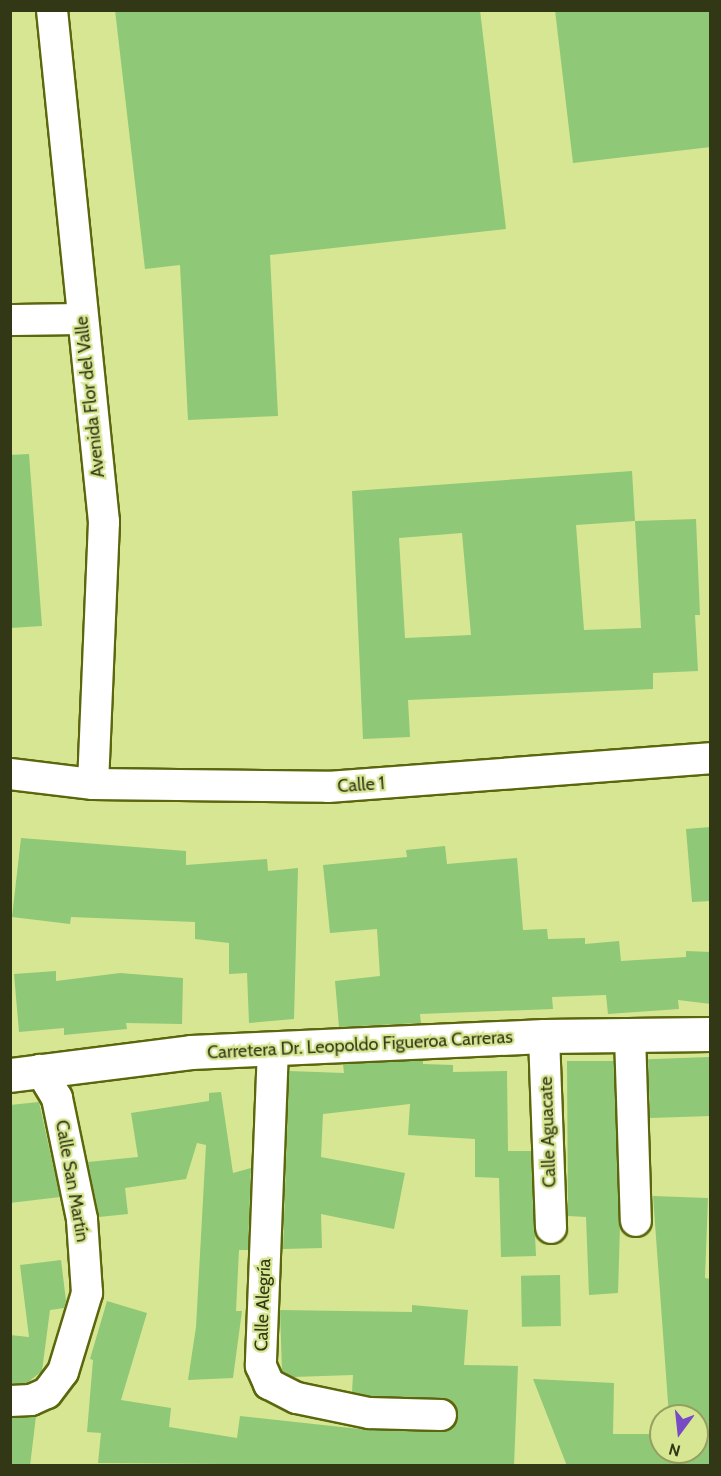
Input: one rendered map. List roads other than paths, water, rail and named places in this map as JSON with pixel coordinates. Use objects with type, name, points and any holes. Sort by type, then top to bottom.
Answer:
[{"type":"street","name":"Avenida Flor del Valle","points":[[52,10],[81,319],[104,522],[93,784]]},
{"type":"street","points":[[10,320],[81,319]]},
{"type":"street","name":"Calle 1","points":[[10,774],[93,784],[328,788],[711,758]]},
{"type":"street","name":"Carretera Dr. Leopoldo Figueroa Carreras","points":[[25,1073],[156,1054],[544,1036],[711,1034]]},
{"type":"street","points":[[630,1035],[636,1221]]},
{"type":"street","name":"Calle Aguacate","points":[[544,1036],[551,1228]]},
{"type":"street","name":"Calle Alegría","points":[[273,1048],[261,1366],[269,1384],[297,1398],[369,1413],[441,1415]]},
{"type":"street","name":"Calle San Martín","points":[[10,1401],[31,1400],[47,1393],[63,1372],[87,1293],[82,1219],[57,1098],[25,1073]]}]
